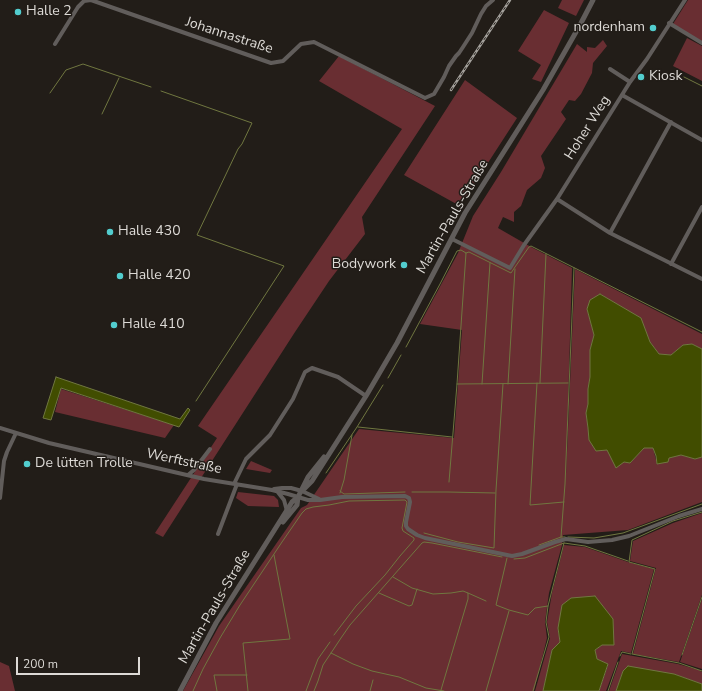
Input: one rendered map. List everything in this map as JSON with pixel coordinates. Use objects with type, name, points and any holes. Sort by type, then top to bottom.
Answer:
[{"type":"street","name":"Johannastraße","points":[[55,44],[78,7],[84,1],[91,0],[270,64],[283,61],[301,44],[314,42],[425,98],[434,94],[449,66],[472,34],[486,6],[493,0]]},
{"type":"street","name":"Martin-Pauls-Straße","points":[[180,691],[216,624],[292,502],[312,481],[366,396],[397,343],[465,213],[543,90],[564,55],[593,0]]},
{"type":"street","name":"Hoher Weg","points":[[452,239],[510,268],[524,245],[557,199],[630,82],[647,59],[685,0]]},
{"type":"street","points":[[669,23],[702,44]]},
{"type":"street","points":[[610,69],[630,82]]},
{"type":"street","points":[[622,95],[702,140]]},
{"type":"street","points":[[610,233],[671,122]]},
{"type":"street","points":[[557,199],[610,233],[702,279]]},
{"type":"street","points":[[672,264],[702,207]]},
{"type":"street","points":[[218,534],[246,460],[270,434],[293,399],[305,372],[312,368],[338,377],[366,396]]},
{"type":"street","name":"Werftstraße","points":[[0,428],[49,444],[188,475],[277,491],[308,500],[342,497],[405,496],[409,498],[410,502],[406,526],[417,535],[425,538],[512,556],[566,539],[588,542],[612,540],[629,536],[679,516],[702,509]]},
{"type":"street","points":[[0,498],[4,461],[16,432]]},
{"type":"street","points":[[188,475],[194,470],[210,449]]},
{"type":"street","name":"Werftstraße","points":[[272,490],[291,488],[302,491],[320,500]]},
{"type":"street","points":[[277,491],[282,496],[287,511]]},
{"type":"street","name":"Martin-Pauls-Straße","points":[[271,536],[296,507],[298,497]]},
{"type":"shaded area","points":[[562,0],[584,0],[576,16],[558,8]]},
{"type":"shaded area","points":[[688,0],[702,0],[702,42],[673,24]]},
{"type":"shaded area","points":[[544,10],[569,23],[541,82],[532,79],[541,65],[518,51]]},
{"type":"shaded area","points":[[687,38],[702,46],[702,81],[673,66]]},
{"type":"shaded area","points":[[603,40],[607,46],[593,63],[592,73],[581,94],[575,101],[569,100],[561,112],[566,119],[541,156],[545,168],[541,178],[527,190],[521,206],[514,212],[514,222],[503,217],[498,228],[572,268],[566,475],[575,269],[702,334],[702,349],[692,344],[683,345],[671,355],[659,354],[650,342],[640,318],[600,294],[587,309],[594,335],[590,350],[590,377],[586,413],[589,440],[624,462],[630,463],[644,448],[653,448],[657,464],[668,458],[681,455],[695,459],[702,457],[702,502],[628,530],[563,535],[562,545],[549,593],[545,622],[547,638],[534,691],[183,691],[219,626],[301,508],[307,505],[359,429],[454,438],[462,330],[420,324],[458,253],[473,216],[577,44],[587,52],[587,47],[595,48]]},
{"type":"shaded area","points":[[339,56],[435,106],[362,217],[365,234],[329,281],[295,332],[163,537],[155,533],[217,438],[198,426],[402,129],[319,81]]},
{"type":"shaded area","points":[[465,80],[517,118],[460,206],[404,175]]},
{"type":"shaded area","points":[[600,294],[641,318],[650,342],[659,354],[671,355],[683,345],[692,344],[702,349],[702,457],[695,459],[681,455],[669,458],[668,462],[657,464],[653,448],[644,448],[630,463],[624,462],[616,468],[607,450],[596,451],[589,440],[586,413],[590,377],[590,350],[594,335],[587,309],[590,300]]},
{"type":"shaded area","points":[[56,377],[180,419],[188,408],[190,410],[179,427],[61,388],[51,420],[43,418]]},
{"type":"shaded area","points":[[61,389],[174,425],[165,438],[55,412]]},
{"type":"shaded area","points":[[251,461],[272,470],[270,473],[246,469]]},
{"type":"shaded area","points":[[238,492],[274,496],[278,500],[279,507],[248,506],[236,498]]},
{"type":"shaded area","points":[[702,513],[702,595],[679,662],[633,654],[656,568],[630,561],[633,541],[673,523]]},
{"type":"shaded area","points":[[564,545],[585,547],[628,562],[654,569],[631,653],[621,651],[606,691],[599,691],[608,665],[597,659],[595,650],[602,645],[558,628],[560,642],[552,650],[543,691],[535,691],[550,638],[547,622],[552,593]]},
{"type":"shaded area","points":[[595,596],[613,619],[614,645],[602,645],[595,650],[597,659],[608,664],[599,691],[543,691],[552,650],[560,642],[558,628],[562,605],[571,598]]},
{"type":"shaded area","points":[[702,599],[702,669],[680,662]]},
{"type":"shaded area","points":[[622,654],[678,664],[699,670],[702,672],[702,684],[674,674],[623,671],[616,691],[609,691]]},
{"type":"shaded area","points":[[0,662],[9,666],[15,691],[0,691]]},
{"type":"shaded area","points":[[628,666],[674,674],[702,684],[702,691],[616,691],[623,671]]},
{"type":"waterway","points":[[50,93],[66,70],[83,64],[151,87]]},
{"type":"waterway","points":[[684,77],[702,86]]},
{"type":"waterway","points":[[102,114],[119,78]]},
{"type":"waterway","points":[[161,91],[252,123],[197,235],[284,266],[196,401]]},
{"type":"waterway","points":[[466,253],[469,252],[511,273],[531,246],[702,332]]},
{"type":"waterway","points":[[406,347],[457,251],[461,250],[466,253],[449,482]]},
{"type":"waterway","points":[[540,383],[546,254]]},
{"type":"waterway","points":[[482,384],[490,263]]},
{"type":"waterway","points":[[561,537],[565,484],[574,268]]},
{"type":"waterway","points":[[508,384],[515,269]]},
{"type":"waterway","points":[[388,378],[401,355]]},
{"type":"waterway","points":[[537,383],[530,505],[564,502]]},
{"type":"waterway","points":[[457,384],[568,383]]},
{"type":"waterway","points":[[424,533],[458,542],[494,548],[503,384]]},
{"type":"waterway","points":[[326,473],[383,385]]},
{"type":"waterway","points":[[358,427],[452,437]]},
{"type":"waterway","points":[[340,493],[344,480],[352,435]]},
{"type":"waterway","points":[[340,491],[344,494],[405,492]]},
{"type":"waterway","points":[[412,492],[495,493]]},
{"type":"waterway","points":[[193,691],[203,669],[240,605],[306,509],[349,501],[405,500],[407,502],[402,528],[403,531],[414,538],[414,540],[385,575],[356,606],[334,635]]},
{"type":"waterway","points":[[568,537],[594,538],[623,533],[702,504]]},
{"type":"waterway","points":[[702,512],[673,521],[632,540],[629,562],[655,569],[632,654],[679,663],[702,671]]},
{"type":"waterway","points":[[539,545],[565,537]]},
{"type":"waterway","points":[[314,691],[323,665],[350,625],[422,543],[432,543],[502,557]]},
{"type":"waterway","points":[[514,559],[525,558],[564,543],[585,546],[628,561]]},
{"type":"waterway","points":[[533,691],[549,637],[546,622],[548,606],[564,543]]},
{"type":"waterway","points":[[248,691],[243,643],[290,639],[274,555]]},
{"type":"waterway","points":[[507,558],[496,605],[528,615],[535,608],[548,606]]},
{"type":"waterway","points":[[393,577],[412,588],[433,594],[463,591],[468,593],[468,599],[441,690]]},
{"type":"waterway","points":[[379,593],[409,606],[412,605],[417,589]]},
{"type":"waterway","points":[[468,593],[486,601]]},
{"type":"waterway","points":[[682,655],[702,597]]},
{"type":"waterway","points":[[486,691],[509,611]]},
{"type":"waterway","points":[[306,691],[318,659],[330,642]]},
{"type":"waterway","points":[[620,656],[622,652],[631,654]]},
{"type":"waterway","points":[[331,653],[353,664],[372,671],[399,677],[426,688],[444,691]]},
{"type":"waterway","points":[[608,691],[618,662]]},
{"type":"waterway","points":[[217,691],[214,675],[247,675]]},
{"type":"waterway","points":[[370,691],[373,680]]},
{"type":"railway","points":[[451,90],[510,0]]},
{"type":"place","name":"Halle 2","points":[[18,12]]},
{"type":"place","name":"nordenham","points":[[653,28]]},
{"type":"place","name":"Kiosk","points":[[641,77]]},
{"type":"place","name":"Halle 430","points":[[110,232]]},
{"type":"place","name":"Bodywork","points":[[404,265]]},
{"type":"place","name":"Halle 420","points":[[120,276]]},
{"type":"place","name":"Halle 410","points":[[114,325]]},
{"type":"place","name":"De lütten Trolle","points":[[27,464]]}]
